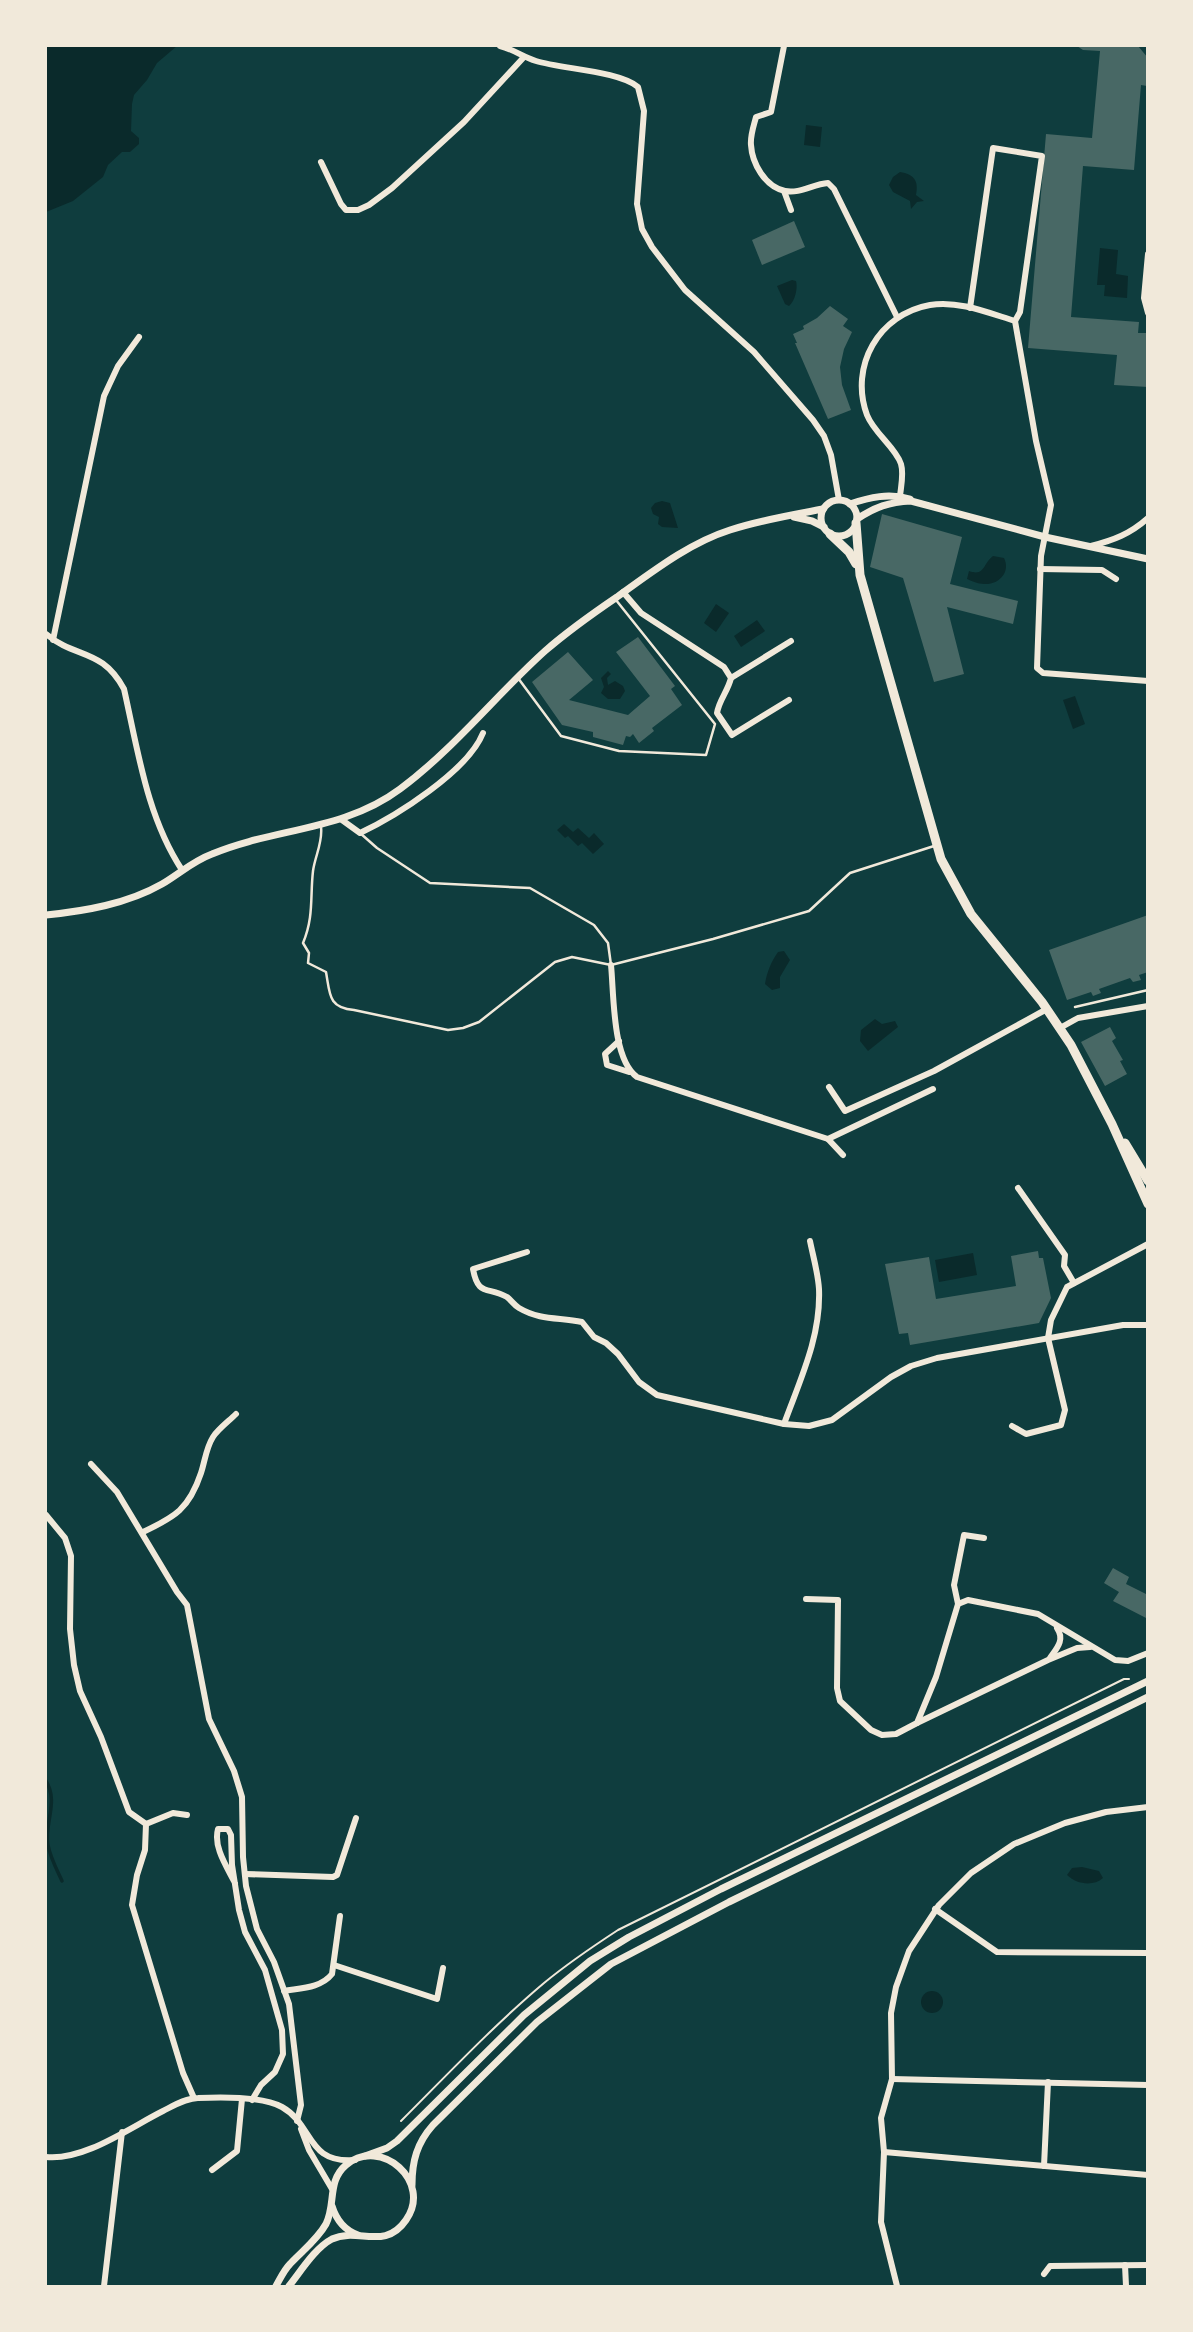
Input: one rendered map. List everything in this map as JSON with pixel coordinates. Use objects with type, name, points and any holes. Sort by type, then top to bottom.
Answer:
[{"type":"main road","points":[[856,521],[860,575]]},
{"type":"main road","points":[[827,530],[849,552],[860,575],[937,845],[951,880],[971,914],[1060,1028],[1112,1124],[1147,1204]]},
{"type":"main road","points":[[1112,1124],[1147,1181]]},
{"type":"street","points":[[500,46],[524,57],[558,67],[620,78],[638,88],[643,111],[637,204],[642,229],[652,247],[685,290],[775,374],[824,436],[831,454],[839,500]]},
{"type":"street","points":[[784,46],[771,111],[757,117],[750,143],[766,182],[784,191],[803,191],[828,183],[834,189],[897,317]]},
{"type":"street","points":[[321,162],[346,210],[358,210],[369,205],[392,188],[464,122],[524,57]]},
{"type":"street","points":[[970,308],[993,148],[1042,156],[1020,312],[1015,321],[1036,442],[1051,505],[1040,569],[1037,668],[1043,673],[1147,681]]},
{"type":"street","points":[[784,191],[791,210]]},
{"type":"street","points":[[1147,254],[1144,298],[1147,313]]},
{"type":"street","points":[[900,496],[900,461],[868,417],[861,385],[870,348],[881,331],[897,317],[930,305],[970,308],[1015,321]]},
{"type":"street","points":[[53,640],[104,396],[118,366],[139,337]]},
{"type":"street","points":[[850,504],[867,498],[900,496],[931,506]]},
{"type":"street","points":[[827,530],[821,518],[823,509],[830,502],[839,500],[850,504],[855,511],[856,521]]},
{"type":"street","points":[[786,517],[812,521],[827,530],[846,534],[856,521],[873,508],[892,502],[911,501],[1045,537],[1147,559]]},
{"type":"street","points":[[46,915],[105,906],[139,895],[210,854],[241,843],[342,820],[377,805],[409,782],[571,630],[623,592],[705,541],[729,530],[823,509]]},
{"type":"street","points":[[1087,547],[1119,538],[1135,530],[1147,517]]},
{"type":"street","points":[[1040,569],[1102,570],[1116,579]]},
{"type":"street","points":[[623,592],[640,613],[724,667],[732,678]]},
{"type":"street","points":[[46,634],[53,640],[96,658],[116,674],[124,689],[153,813],[166,846],[182,870]]},
{"type":"street","points":[[789,700],[732,735],[718,713],[719,703],[728,691],[732,678],[791,641]]},
{"type":"street","points":[[342,820],[359,833],[387,820],[447,776],[478,745],[483,733]]},
{"type":"street","points":[[611,965],[622,1058],[630,1072]]},
{"type":"street","points":[[1060,1028],[1078,1018],[1147,1006]]},
{"type":"street","points":[[829,1087],[845,1111],[934,1071],[1047,1009]]},
{"type":"street","points":[[619,1041],[605,1054],[607,1065],[828,1139],[843,1155]]},
{"type":"street","points":[[828,1139],[933,1089]]},
{"type":"street","points":[[1126,1158],[1136,1170],[1147,1194]]},
{"type":"street","points":[[1018,1188],[1065,1255],[1064,1266],[1074,1283]]},
{"type":"street","points":[[784,1424],[814,1346],[818,1321],[819,1288],[810,1241]]},
{"type":"street","points":[[1012,1426],[1026,1434],[1061,1425],[1065,1410],[1048,1338],[1051,1320],[1067,1287],[1147,1244]]},
{"type":"street","points":[[527,1252],[473,1269],[475,1282],[483,1290],[506,1297],[518,1308],[534,1314],[553,1320],[582,1322],[594,1337],[618,1354],[639,1382],[657,1395],[784,1424],[809,1426],[832,1420],[891,1377],[924,1362],[1123,1325],[1147,1325]]},
{"type":"street","points":[[143,1532],[181,1511],[201,1474],[205,1454],[214,1435],[236,1413]]},
{"type":"street","points":[[91,1464],[117,1493],[187,1605],[209,1719],[234,1771],[242,1797],[245,1874],[251,1911],[274,1962],[293,2031],[301,2105],[297,2121],[309,2150],[332,2189]]},
{"type":"street","points":[[46,1515],[65,1538],[71,1556],[70,1629],[80,1691],[101,1737],[129,1812],[146,1824]]},
{"type":"street","points":[[917,1723],[936,1676],[958,1604],[954,1585],[964,1535],[984,1538]]},
{"type":"street","points":[[806,1599],[838,1600],[837,1688],[840,1701],[871,1730],[882,1735],[896,1734],[1048,1660],[1077,1648],[1091,1647]]},
{"type":"street","points":[[958,1604],[968,1600],[1038,1614],[1115,1660],[1128,1661],[1147,1653]]},
{"type":"street","points":[[1048,1660],[1061,1643],[1060,1633],[1054,1624]]},
{"type":"street","points":[[276,2287],[288,2266],[325,2226],[329,2217],[332,2189],[340,2171],[355,2160],[379,2152],[397,2141],[524,2015],[590,1961],[629,1937],[721,1889],[1147,1681]]},
{"type":"street","points":[[289,2287],[303,2268],[333,2239],[343,2236],[378,2238],[404,2223],[413,2204],[415,2154],[422,2138],[433,2124],[537,2022],[611,1964],[741,1895],[1147,1697]]},
{"type":"street","points":[[897,2287],[881,2222],[884,2152],[881,2118],[892,2079],[889,2033],[896,1987],[909,1951],[935,1909],[971,1872],[1014,1844],[1065,1823],[1106,1812],[1147,1807]]},
{"type":"street","points":[[146,1824],[173,1813],[187,1815]]},
{"type":"street","points":[[245,1874],[333,1878],[337,1875],[356,1818]]},
{"type":"street","points":[[146,1824],[145,1850],[132,1905],[183,2073],[194,2098]]},
{"type":"street","points":[[235,1883],[217,1843],[216,1834],[218,1829],[223,1827],[228,1829],[231,1835],[235,1883],[245,1932],[265,1970],[282,2031],[283,2054],[275,2071],[261,2085],[252,2100]]},
{"type":"street","points":[[935,1909],[996,1952],[1147,1953]]},
{"type":"street","points":[[284,1991],[327,1981],[334,1965],[340,1916]]},
{"type":"street","points":[[334,1965],[437,1999],[443,1968]]},
{"type":"street","points":[[892,2079],[1147,2085]]},
{"type":"street","points":[[1044,2166],[1048,2082]]},
{"type":"street","points":[[46,2157],[71,2157],[194,2098],[252,2100],[282,2107],[324,2154],[333,2159],[355,2160]]},
{"type":"street","points":[[212,2170],[237,2151],[242,2099]]},
{"type":"street","points":[[104,2287],[122,2132]]},
{"type":"street","points":[[884,2152],[1147,2175]]},
{"type":"street","points":[[365,2156],[387,2158],[406,2172],[412,2185]]},
{"type":"street","points":[[331,2198],[337,2219],[345,2228],[365,2237]]},
{"type":"street","points":[[1125,2265],[1126,2287]]},
{"type":"street","points":[[1044,2274],[1050,2266],[1147,2265]]},
{"type":"lane","points":[[518,678],[561,736],[619,751],[706,755],[715,724],[615,598]]},
{"type":"lane","points":[[321,825],[322,836],[314,867],[312,919],[303,943],[309,954],[308,963],[326,972],[331,997],[336,1006],[342,1009],[448,1030],[478,1022],[555,962],[572,957],[611,965],[809,911],[850,873],[937,845]]},
{"type":"lane","points":[[359,833],[430,883],[530,888],[594,925],[608,943],[611,965]]},
{"type":"lane","points":[[1074,1007],[1147,990]]},
{"type":"water","points":[[46,46],[177,46],[157,63],[134,95],[131,131],[139,138],[139,144],[130,152],[122,152],[108,165],[103,177],[73,201],[46,212]]},
{"type":"water","points":[[806,125],[822,127],[820,147],[804,145]]},
{"type":"water","points":[[900,172],[909,174],[914,179],[917,186],[916,195],[924,201],[917,202],[911,209],[910,201],[893,192],[889,185],[893,177]]},
{"type":"water","points":[[1100,248],[1118,250],[1116,274],[1128,276],[1127,298],[1104,296],[1105,285],[1097,285]]},
{"type":"water","points":[[796,281],[796,291],[789,306],[785,304],[777,286]]},
{"type":"water","points":[[662,501],[670,503],[678,528],[662,527],[658,524],[659,517],[653,514],[651,508]]},
{"type":"water","points":[[993,556],[1004,558],[1006,563],[1005,573],[999,580],[984,584],[967,579],[969,571],[981,571]]},
{"type":"water","points":[[716,604],[729,613],[716,632],[704,623]]},
{"type":"water","points":[[757,620],[765,631],[741,647],[734,636]]},
{"type":"water","points":[[608,671],[611,674],[607,678],[608,685],[615,681],[623,686],[625,691],[620,699],[608,699],[601,693],[604,687],[601,678]]},
{"type":"water","points":[[1075,696],[1085,724],[1073,729],[1063,700]]},
{"type":"water","points":[[564,824],[573,832],[578,828],[589,838],[594,833],[604,844],[593,854],[582,843],[578,846],[557,830]]},
{"type":"water","points":[[784,951],[790,960],[780,977],[780,988],[772,990],[765,984],[768,971],[778,952]]},
{"type":"water","points":[[875,1019],[882,1024],[895,1021],[898,1027],[868,1051],[860,1041],[861,1030]]},
{"type":"water","points":[[973,1253],[977,1275],[939,1282],[935,1260]]},
{"type":"water","points":[[1072,1868],[1099,1871],[1103,1878],[1094,1883],[1085,1883],[1075,1881],[1067,1875]]},
{"type":"water","points":[[932,1991],[942,1998],[943,2002],[936,2012],[932,2013],[922,2006],[921,2002],[928,1992]]},
{"type":"building","points":[[1077,46],[1138,46],[1148,58],[1147,86],[1141,85],[1134,170],[1083,166],[1071,317],[1139,322],[1138,333],[1148,333],[1148,387],[1114,385],[1117,355],[1028,348],[1046,134],[1092,138],[1100,51],[1083,50]]},
{"type":"building","points":[[794,221],[805,247],[762,265],[752,240]]},
{"type":"building","points":[[830,306],[848,319],[843,326],[852,332],[840,367],[842,385],[851,410],[828,419],[793,334],[804,329],[803,326]]},
{"type":"building","points":[[882,514],[962,537],[950,584],[1018,601],[1013,624],[947,607],[964,674],[934,682],[903,578],[870,567]]},
{"type":"building","points":[[638,637],[675,686],[671,689],[682,705],[652,728],[654,731],[639,743],[633,734],[626,736],[623,745],[593,737],[593,732],[562,725],[532,682],[568,652],[593,680],[569,700],[628,715],[650,696],[616,652]]},
{"type":"building","points":[[1148,915],[1148,972],[1139,975],[1141,980],[1133,982],[1130,978],[1099,989],[1101,993],[1093,996],[1091,992],[1067,1000],[1049,950]]},
{"type":"building","points":[[1110,1027],[1116,1038],[1112,1041],[1123,1060],[1120,1061],[1127,1074],[1105,1086],[1081,1042]]},
{"type":"building","points":[[1038,1251],[1039,1258],[1043,1258],[1051,1298],[1039,1323],[910,1345],[908,1333],[899,1334],[885,1264],[929,1257],[936,1299],[1016,1286],[1011,1256]]},
{"type":"building","points":[[1113,1568],[1129,1577],[1126,1584],[1148,1595],[1148,1619],[1113,1601],[1119,1592],[1104,1583]]},
{"type":"waterway","points":[[46,1781],[51,1797],[48,1845],[62,1881]]}]
